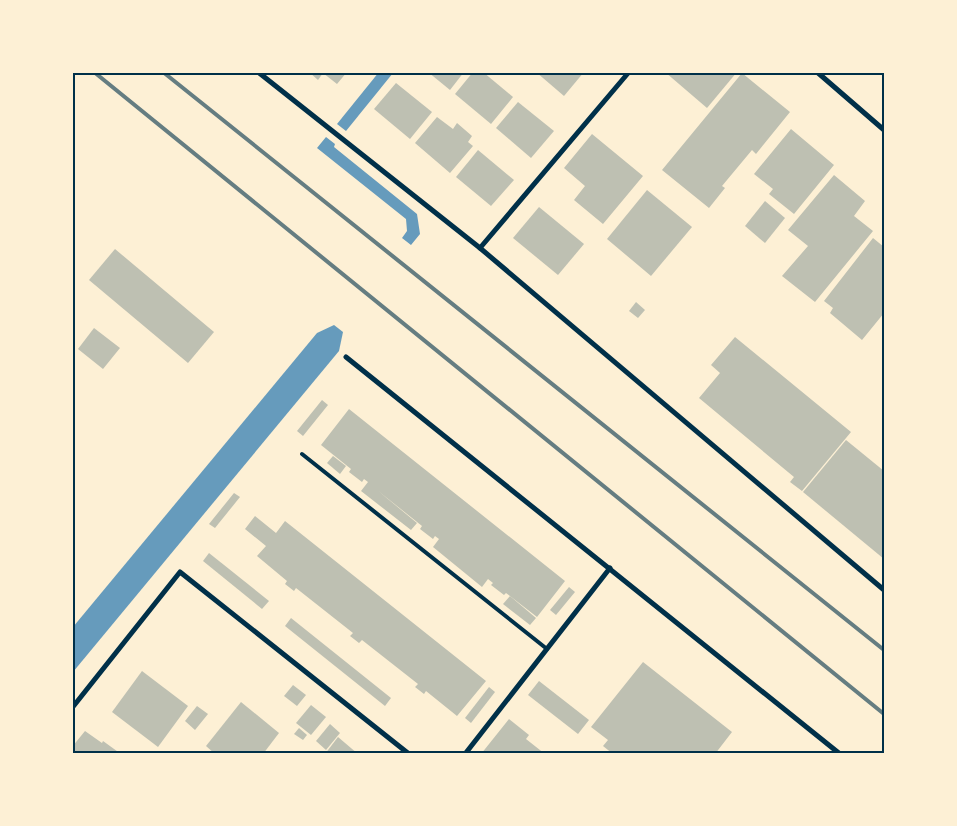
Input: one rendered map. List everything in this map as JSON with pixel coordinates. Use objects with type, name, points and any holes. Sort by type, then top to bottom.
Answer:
[{"type":"street","points":[[258,72],[480,248],[884,590]]},
{"type":"street","points":[[480,248],[629,72]]},
{"type":"street","points":[[818,72],[884,130]]},
{"type":"street","points":[[346,357],[840,754]]},
{"type":"street","points":[[465,754],[610,568]]},
{"type":"street","points":[[72,708],[180,572],[409,754]]},
{"type":"lane","points":[[302,454],[547,649]]},
{"type":"water","points":[[379,72],[393,73],[346,131],[337,124]]},
{"type":"water","points":[[326,137],[335,144],[334,147],[417,214],[420,234],[411,245],[402,238],[407,231],[406,219],[317,148]]},
{"type":"water","points":[[334,325],[343,332],[339,351],[73,672],[73,627],[317,333]]},
{"type":"building","points":[[309,72],[347,72],[337,84],[323,73],[318,80]]},
{"type":"building","points":[[428,72],[464,72],[450,90]]},
{"type":"building","points":[[473,72],[483,72],[513,97],[491,124],[455,94]]},
{"type":"building","points":[[536,72],[584,72],[564,96]]},
{"type":"building","points":[[665,72],[737,72],[707,108]]},
{"type":"building","points":[[742,73],[790,112],[756,154],[752,150],[722,186],[725,188],[709,208],[662,170]]},
{"type":"building","points":[[396,83],[432,112],[410,139],[374,109]]},
{"type":"building","points":[[518,102],[554,131],[531,158],[496,128]]},
{"type":"building","points":[[437,117],[453,129],[457,123],[472,136],[468,142],[473,146],[450,173],[415,143]]},
{"type":"building","points":[[791,129],[834,165],[794,214],[769,194],[773,189],[754,174]]},
{"type":"building","points":[[592,134],[643,176],[603,224],[574,200],[585,186],[564,168]]},
{"type":"building","points":[[478,150],[514,180],[491,206],[456,177]]},
{"type":"building","points":[[834,175],[865,201],[854,216],[873,231],[815,302],[782,276],[808,246],[788,230]]},
{"type":"building","points":[[647,190],[692,227],[651,276],[607,239]]},
{"type":"building","points":[[765,201],[785,218],[765,243],[745,226]]},
{"type":"building","points":[[539,207],[584,244],[558,275],[513,238]]},
{"type":"building","points":[[873,238],[884,247],[884,313],[862,340],[830,313],[833,308],[824,301]]},
{"type":"building","points":[[115,249],[214,332],[188,363],[89,280]]},
{"type":"building","points":[[636,302],[645,310],[638,318],[629,311]]},
{"type":"building","points":[[94,328],[120,348],[103,369],[78,349]]},
{"type":"building","points":[[735,337],[851,432],[802,491],[790,482],[794,477],[699,398],[720,373],[711,365]]},
{"type":"building","points":[[322,400],[328,405],[303,436],[297,431]]},
{"type":"building","points":[[349,409],[565,581],[537,617],[506,593],[504,595],[491,585],[493,583],[488,579],[482,587],[433,547],[439,539],[435,536],[433,539],[420,529],[422,526],[377,490],[417,523],[411,530],[361,491],[368,482],[364,479],[362,482],[349,472],[351,469],[321,445]]},
{"type":"building","points":[[846,440],[884,471],[884,559],[803,492]]},
{"type":"building","points":[[333,456],[346,466],[340,474],[327,463]]},
{"type":"building","points":[[234,493],[240,497],[215,528],[209,524]]},
{"type":"building","points":[[255,516],[276,533],[285,521],[486,681],[457,716],[426,691],[424,694],[415,687],[418,684],[362,640],[359,643],[350,636],[353,633],[296,588],[294,591],[285,584],[287,581],[257,556],[266,546],[245,529]]},
{"type":"building","points":[[209,553],[269,601],[262,609],[203,561]]},
{"type":"building","points":[[569,587],[575,592],[556,615],[550,610]]},
{"type":"building","points":[[510,596],[536,618],[530,625],[503,604]]},
{"type":"building","points":[[291,618],[391,698],[385,706],[285,626]]},
{"type":"building","points":[[643,662],[732,732],[715,754],[613,754],[603,746],[608,740],[591,727]]},
{"type":"building","points":[[142,671],[188,706],[158,747],[112,712]]},
{"type":"building","points":[[539,681],[589,720],[578,734],[528,695]]},
{"type":"building","points":[[293,685],[306,695],[297,706],[284,696]]},
{"type":"building","points":[[489,687],[495,692],[471,723],[465,718]]},
{"type":"building","points":[[241,702],[279,733],[263,754],[215,754],[206,746]]},
{"type":"building","points":[[311,705],[326,717],[311,735],[296,723]]},
{"type":"building","points":[[197,706],[208,714],[195,730],[185,721]]},
{"type":"building","points":[[509,719],[529,735],[526,739],[545,754],[481,754]]},
{"type":"building","points":[[330,724],[340,733],[326,750],[316,741]]},
{"type":"building","points":[[299,728],[307,735],[303,740],[294,734]]},
{"type":"building","points":[[85,731],[121,754],[72,754],[72,747]]},
{"type":"building","points":[[338,737],[358,754],[325,754]]},
{"type":"railway","points":[[94,72],[884,714]]},
{"type":"railway","points":[[163,72],[884,650]]}]
